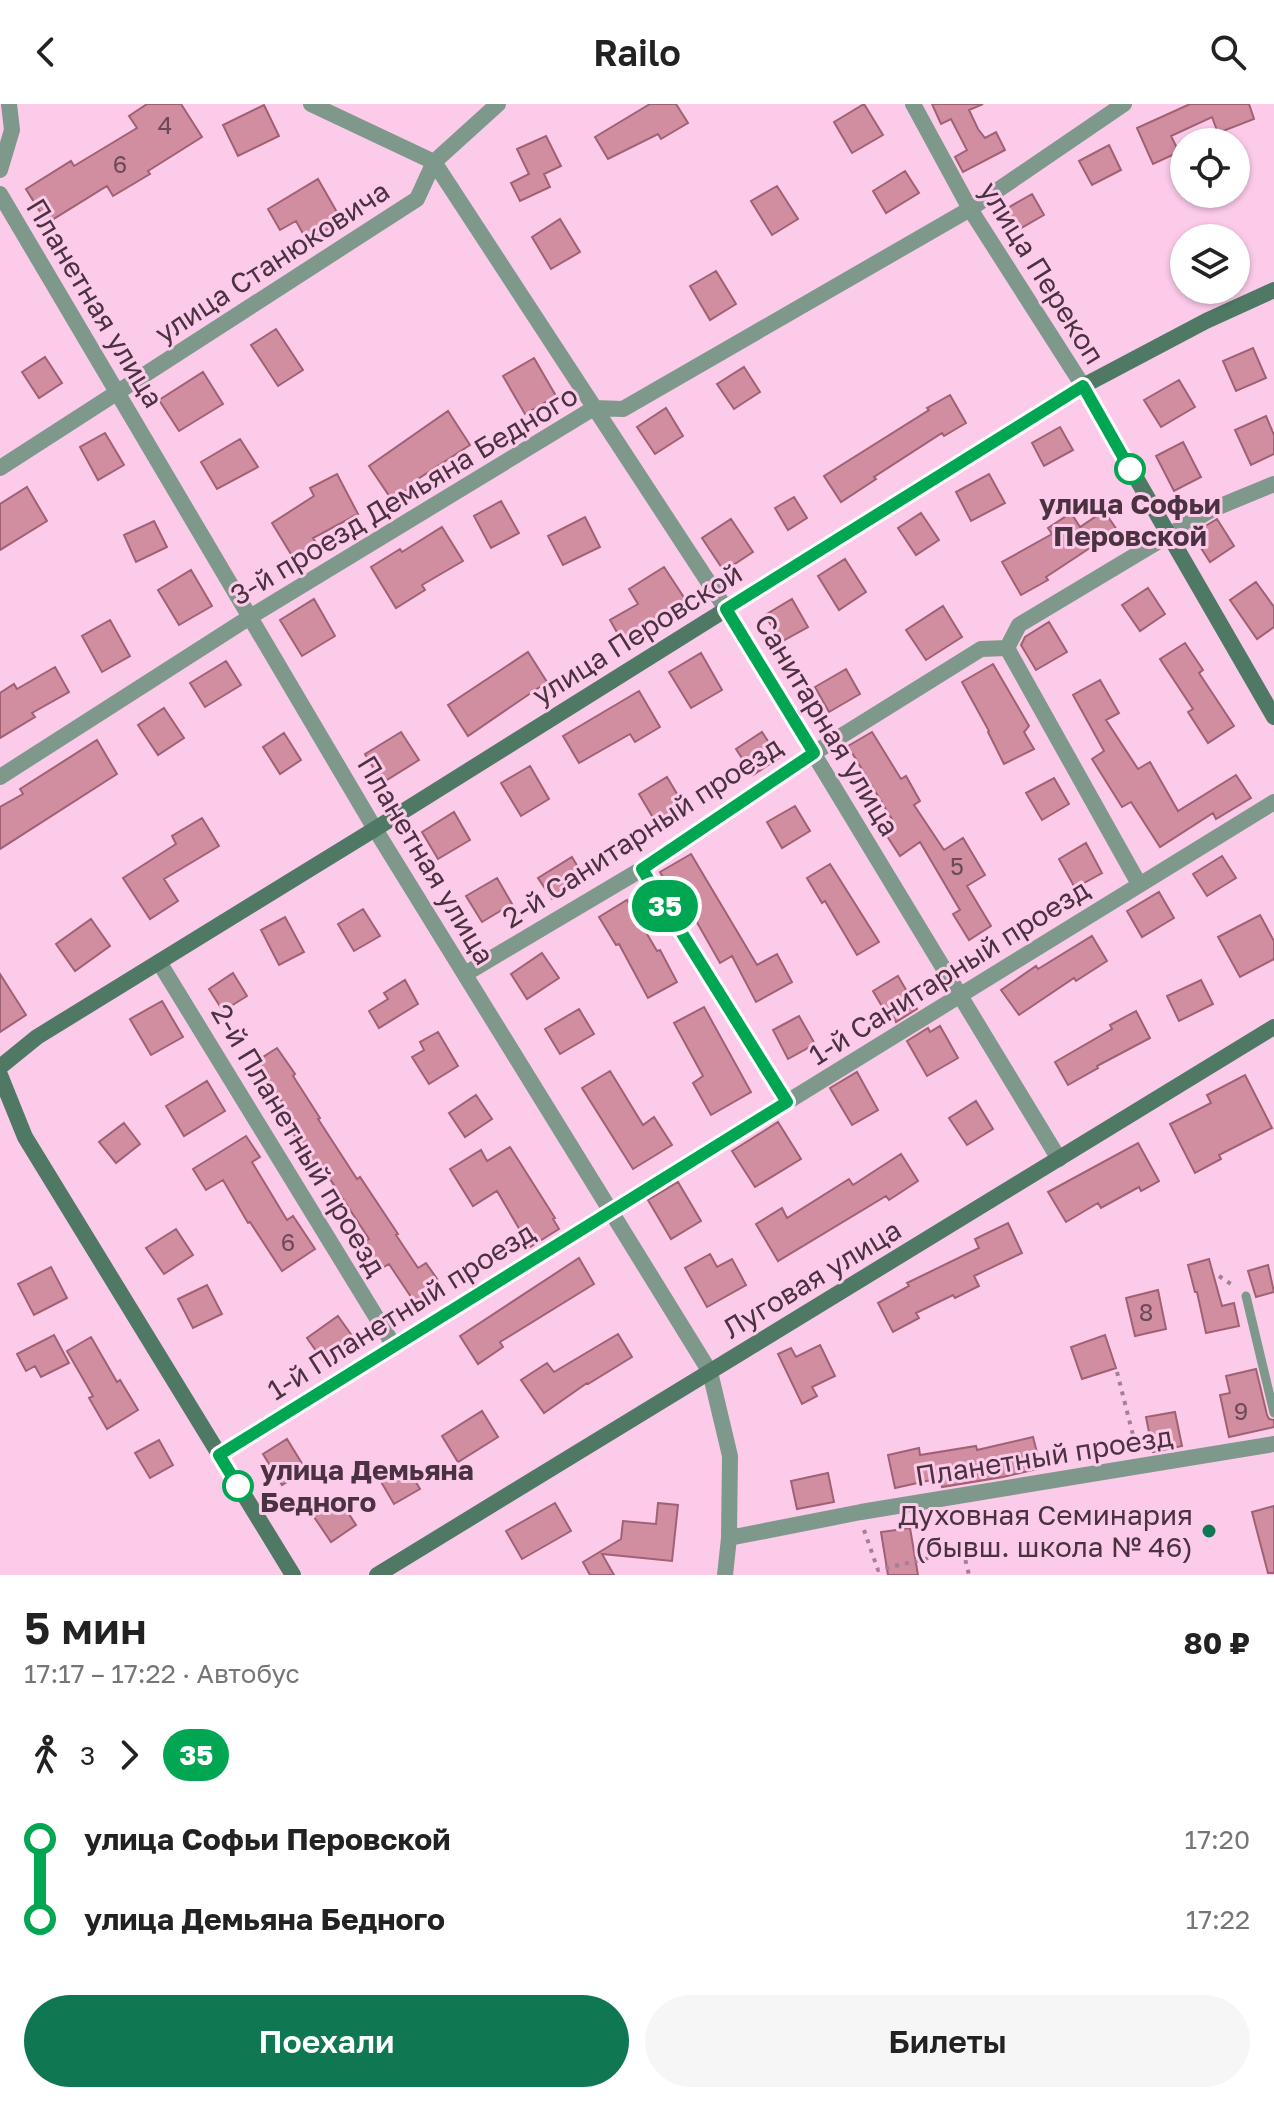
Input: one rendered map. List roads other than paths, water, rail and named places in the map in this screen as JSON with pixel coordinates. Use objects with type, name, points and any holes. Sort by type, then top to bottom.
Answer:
[{"type":"main road","name":"улица Перовской","points":[[0,1067],[37,1037],[1083,386],[1206,321],[1274,290]]},
{"type":"main road","name":"улица Перекоп","points":[[1083,386],[1274,717]]},
{"type":"main road","name":"Луговая улица","points":[[377,1575],[1274,1027]]},
{"type":"main road","points":[[0,1075],[25,1137],[293,1575]]},
{"type":"street","points":[[0,170],[12,130],[9,104]]},
{"type":"street","points":[[311,104],[434,162],[498,104]]},
{"type":"street","name":"улица Перекоп","points":[[913,104],[970,209],[1083,386]]},
{"type":"street","name":"3-й проезд Демьяна Бедного","points":[[0,777],[250,617],[594,408],[623,409],[970,209],[1124,104]]},
{"type":"street","name":"улица Станюковича","points":[[0,468],[417,199],[434,162]]},
{"type":"street","name":"Санитарная улица","points":[[434,162],[726,609],[1059,1159]]},
{"type":"street","name":"Планетная улица","points":[[0,194],[375,829],[710,1372],[730,1456],[729,1538],[725,1575]]},
{"type":"street","points":[[1139,884],[1007,648],[1019,625],[1211,510],[1274,484]]},
{"type":"street","name":"2-й Санитарный проезд","points":[[465,974],[642,869],[814,753],[981,649],[1007,648]]},
{"type":"street","name":"1-й Санитарный проезд","points":[[610,1211],[1274,802]]},
{"type":"street","points":[[642,869],[787,1102]]},
{"type":"street","name":"2-й Планетный проезд","points":[[159,962],[394,1346]]},
{"type":"street","name":"1-й Планетный проезд","points":[[219,1455],[610,1211]]},
{"type":"street","name":"Планетный проезд","points":[[729,1538],[861,1512],[1274,1444]]},
{"type":"lane","points":[[1246,1296],[1274,1413]]},
{"type":"place","name":"улица Софьи Перовской","points":[[1130,469]]},
{"type":"place","name":"улица Демьяна Бедного","points":[[238,1486]]},
{"type":"place","name":"Духовная Семинария (бывш. школа № 46)","points":[[1209,1531]]}]
